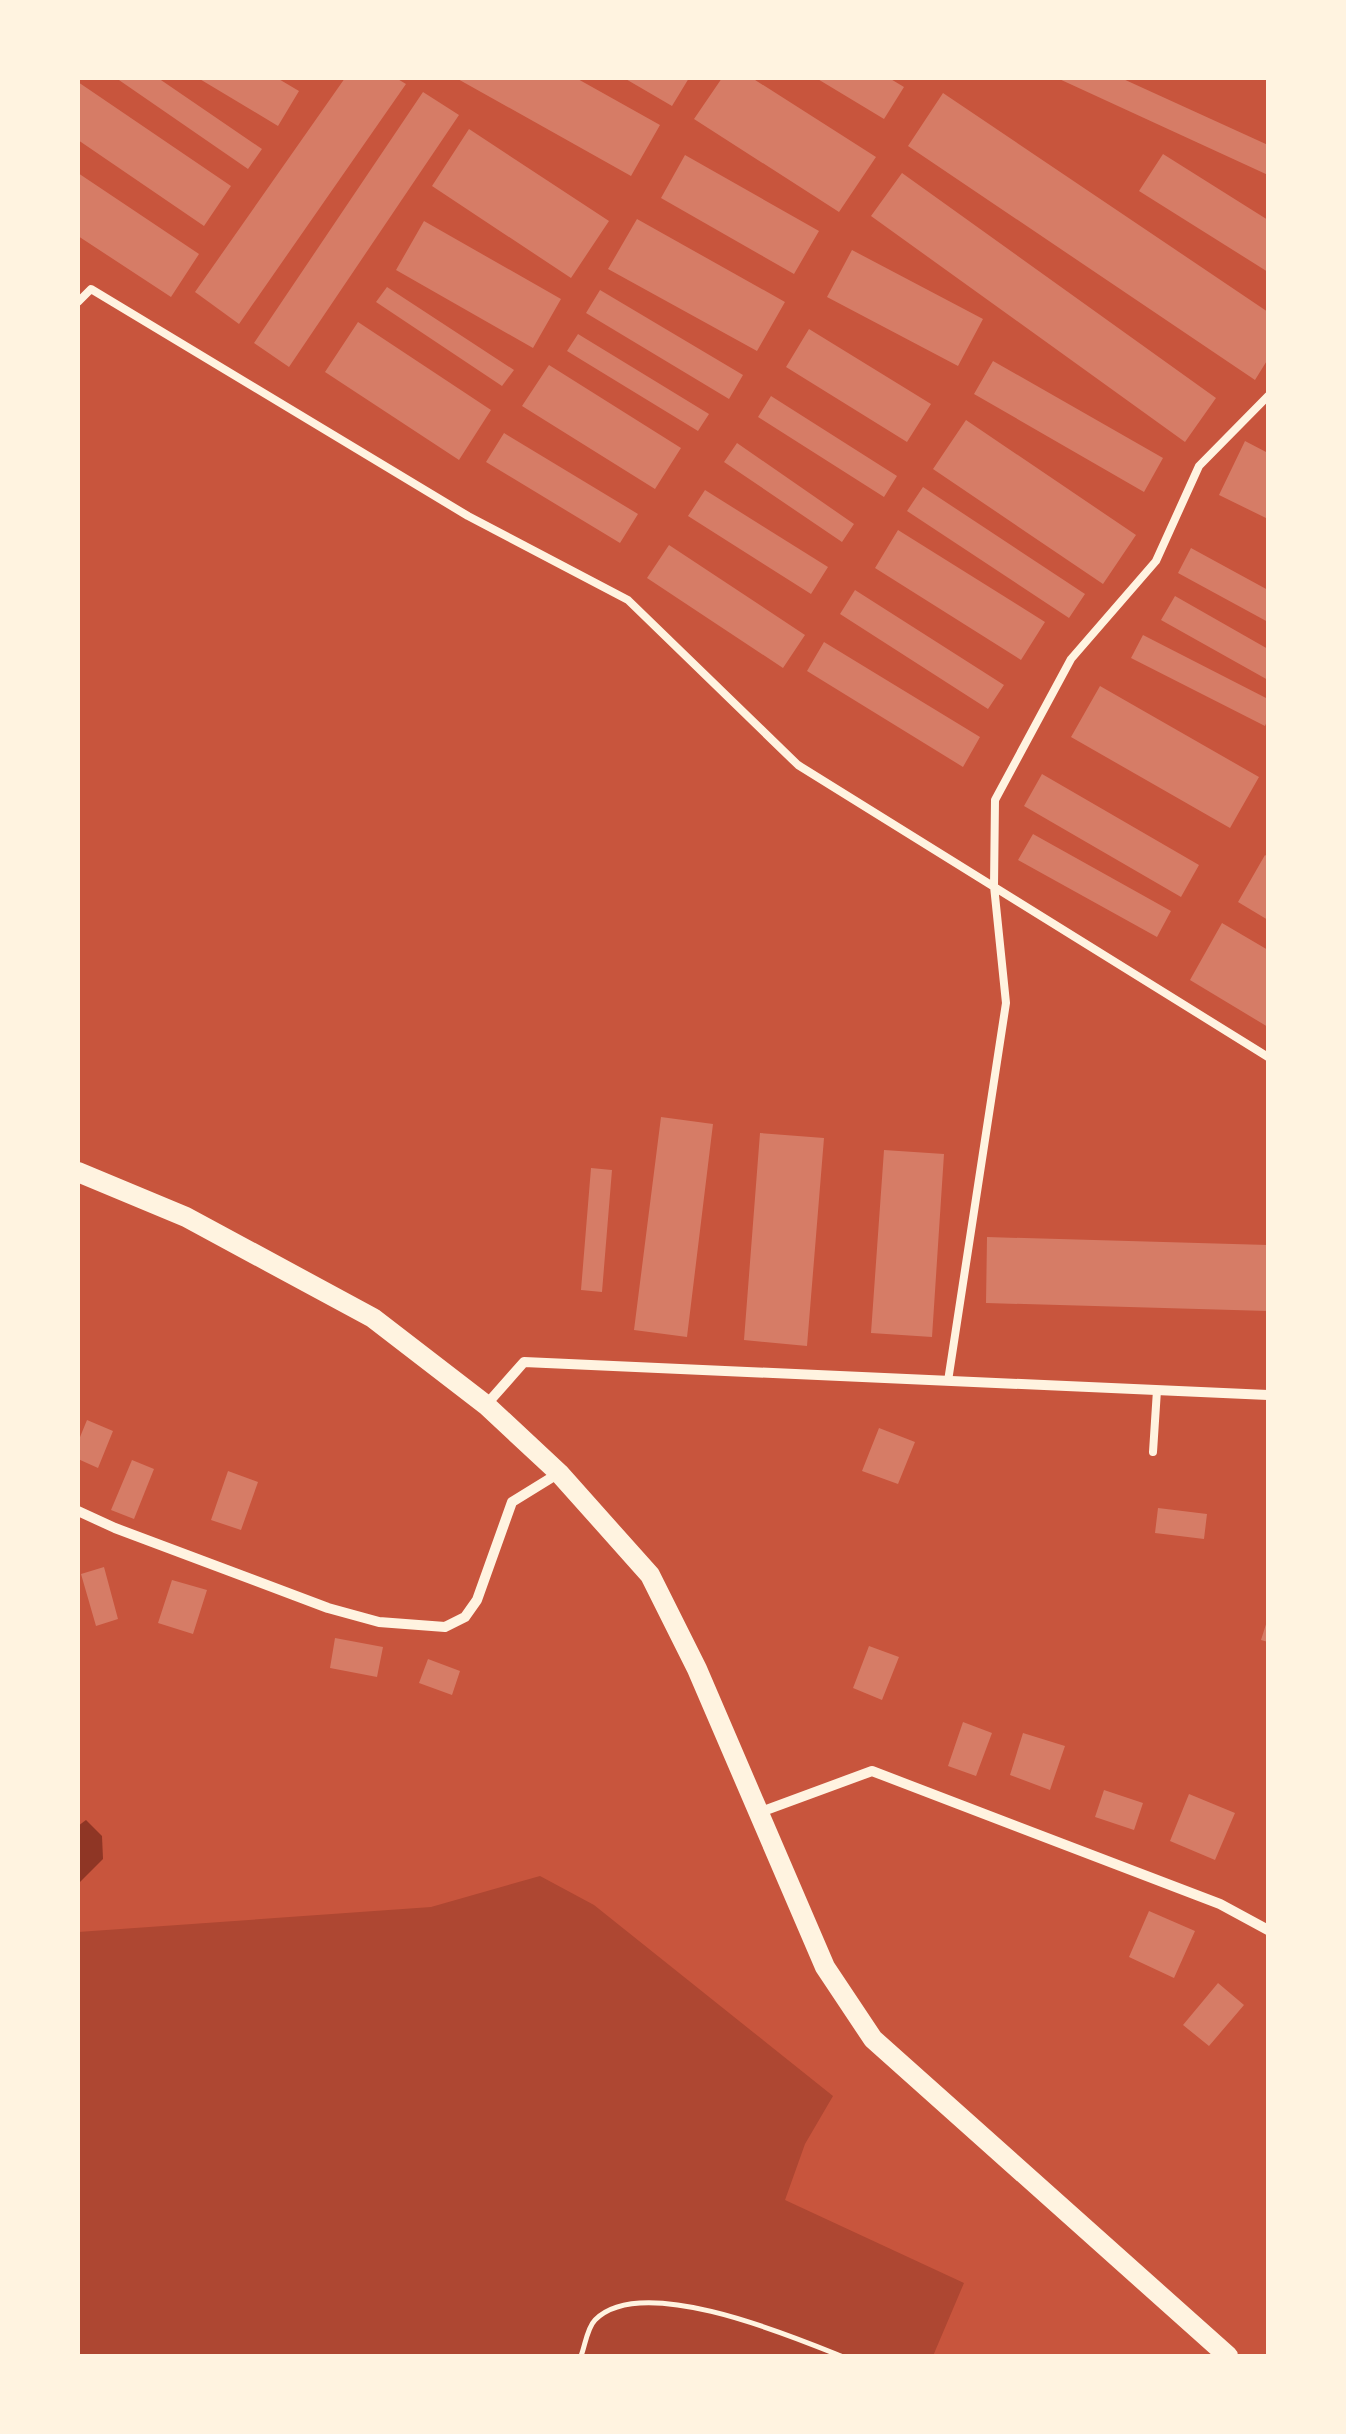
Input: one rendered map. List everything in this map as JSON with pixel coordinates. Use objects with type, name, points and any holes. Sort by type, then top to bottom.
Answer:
[{"type":"main road","points":[[78,1172],[186,1218],[373,1318],[486,1405],[559,1472],[650,1575],[696,1669],[824,1967],[873,2039],[1228,2356]]},
{"type":"street","points":[[486,1405],[524,1362],[1268,1395]]},
{"type":"street","points":[[78,1510],[115,1528],[328,1608],[379,1622],[445,1627],[465,1617],[478,1600],[512,1502],[559,1472]]},
{"type":"street","points":[[757,1813],[872,1771],[1220,1904],[1268,1930]]},
{"type":"lane","points":[[78,302],[91,289],[468,516],[628,600],[798,765],[1268,1056]]},
{"type":"lane","points":[[948,1381],[1006,1004],[994,886],[995,800],[1071,659],[1156,561],[1198,466],[1268,396]]},
{"type":"lane","points":[[1153,1452],[1157,1390]]},
{"type":"path","points":[[581,2356],[592,2322],[610,2310],[651,2300],[728,2315],[841,2356]]},
{"type":"shaded area","points":[[86,1820],[102,1836],[103,1859],[78,1884],[78,1826]]},
{"type":"shaded area","points":[[540,1876],[594,1905],[833,2096],[805,2144],[785,2200],[964,2283],[933,2356],[78,2356],[78,1932],[431,1907]]},
{"type":"building","points":[[116,78],[158,78],[262,149],[248,169]]},
{"type":"building","points":[[198,78],[277,78],[299,91],[278,126]]},
{"type":"building","points":[[345,78],[396,78],[406,84],[239,324],[195,292]]},
{"type":"building","points":[[456,78],[576,78],[660,125],[631,176]]},
{"type":"building","points":[[624,78],[689,78],[672,106]]},
{"type":"building","points":[[722,78],[752,78],[876,157],[839,212],[694,119]]},
{"type":"building","points":[[816,78],[889,78],[904,87],[884,119]]},
{"type":"building","points":[[1057,78],[1121,78],[1268,145],[1268,175]]},
{"type":"building","points":[[78,82],[231,186],[204,226],[78,140]]},
{"type":"building","points":[[423,92],[459,115],[289,367],[254,343]]},
{"type":"building","points":[[943,93],[1268,312],[1268,359],[1255,380],[908,146]]},
{"type":"building","points":[[469,129],[609,221],[571,278],[432,186]]},
{"type":"building","points":[[1163,154],[1268,220],[1268,272],[1139,191]]},
{"type":"building","points":[[685,155],[819,231],[794,274],[661,198]]},
{"type":"building","points":[[78,173],[199,254],[171,297],[78,236]]},
{"type":"building","points":[[902,173],[1216,398],[1185,442],[871,216]]},
{"type":"building","points":[[637,219],[785,302],[757,351],[608,269]]},
{"type":"building","points":[[424,221],[561,299],[533,348],[396,270]]},
{"type":"building","points":[[852,250],[983,319],[958,366],[827,297]]},
{"type":"building","points":[[387,287],[514,370],[502,386],[376,302]]},
{"type":"building","points":[[600,290],[743,375],[729,399],[586,313]]},
{"type":"building","points":[[358,322],[491,410],[459,460],[325,372]]},
{"type":"building","points":[[809,329],[931,404],[907,442],[786,367]]},
{"type":"building","points":[[578,334],[709,414],[698,431],[567,351]]},
{"type":"building","points":[[993,361],[1163,458],[1144,492],[974,394]]},
{"type":"building","points":[[549,365],[681,448],[655,489],[522,406]]},
{"type":"building","points":[[771,396],[897,476],[884,497],[758,417]]},
{"type":"building","points":[[966,420],[1136,535],[1103,584],[933,469]]},
{"type":"building","points":[[504,433],[638,514],[620,543],[486,462]]},
{"type":"building","points":[[1245,441],[1268,453],[1268,519],[1219,495]]},
{"type":"building","points":[[737,443],[854,524],[842,542],[724,462]]},
{"type":"building","points":[[923,487],[1085,594],[1069,618],[907,511]]},
{"type":"building","points":[[705,490],[828,567],[811,594],[688,516]]},
{"type":"building","points":[[898,530],[1045,622],[1021,660],[875,568]]},
{"type":"building","points":[[669,545],[805,635],[783,668],[647,578]]},
{"type":"building","points":[[1191,548],[1268,590],[1268,622],[1178,573]]},
{"type":"building","points":[[855,590],[1004,685],[988,709],[840,614]]},
{"type":"building","points":[[1175,596],[1268,649],[1268,680],[1161,620]]},
{"type":"building","points":[[1143,635],[1268,699],[1265,726],[1131,658]]},
{"type":"building","points":[[824,642],[980,737],[963,767],[807,671]]},
{"type":"building","points":[[1100,686],[1259,777],[1230,828],[1071,737]]},
{"type":"building","points":[[1042,774],[1199,865],[1181,897],[1024,806]]},
{"type":"building","points":[[1033,834],[1171,911],[1157,937],[1018,860]]},
{"type":"building","points":[[1265,855],[1268,857],[1268,920],[1238,902]]},
{"type":"building","points":[[1222,923],[1268,950],[1268,1027],[1190,980]]},
{"type":"building","points":[[661,1117],[713,1124],[687,1337],[634,1330]]},
{"type":"building","points":[[760,1133],[824,1138],[807,1346],[744,1340]]},
{"type":"building","points":[[884,1150],[944,1154],[932,1337],[871,1333]]},
{"type":"building","points":[[591,1168],[612,1170],[602,1292],[581,1290]]},
{"type":"building","points":[[987,1237],[1268,1245],[1268,1311],[986,1303]]},
{"type":"building","points":[[87,1420],[113,1431],[98,1468],[78,1459],[78,1442]]},
{"type":"building","points":[[879,1428],[915,1442],[898,1484],[862,1471]]},
{"type":"building","points":[[132,1460],[154,1469],[134,1519],[111,1510]]},
{"type":"building","points":[[228,1471],[258,1482],[241,1530],[211,1520]]},
{"type":"building","points":[[1158,1508],[1207,1514],[1204,1539],[1155,1533]]},
{"type":"building","points":[[104,1567],[118,1619],[96,1626],[81,1574]]},
{"type":"building","points":[[172,1580],[207,1590],[193,1634],[158,1623]]},
{"type":"building","points":[[1268,1618],[1268,1642],[1261,1640]]},
{"type":"building","points":[[335,1638],[383,1647],[377,1677],[330,1668]]},
{"type":"building","points":[[869,1646],[899,1657],[882,1700],[853,1688]]},
{"type":"building","points":[[428,1659],[460,1671],[452,1695],[419,1683]]},
{"type":"building","points":[[963,1722],[992,1733],[976,1776],[948,1766]]},
{"type":"building","points":[[1023,1733],[1065,1746],[1050,1790],[1010,1775]]},
{"type":"building","points":[[1104,1790],[1143,1803],[1134,1830],[1095,1817]]},
{"type":"building","points":[[1189,1794],[1235,1813],[1215,1860],[1170,1841]]},
{"type":"building","points":[[1149,1911],[1195,1931],[1174,1978],[1129,1957]]},
{"type":"building","points":[[1218,1983],[1244,2005],[1209,2046],[1183,2025]]}]
